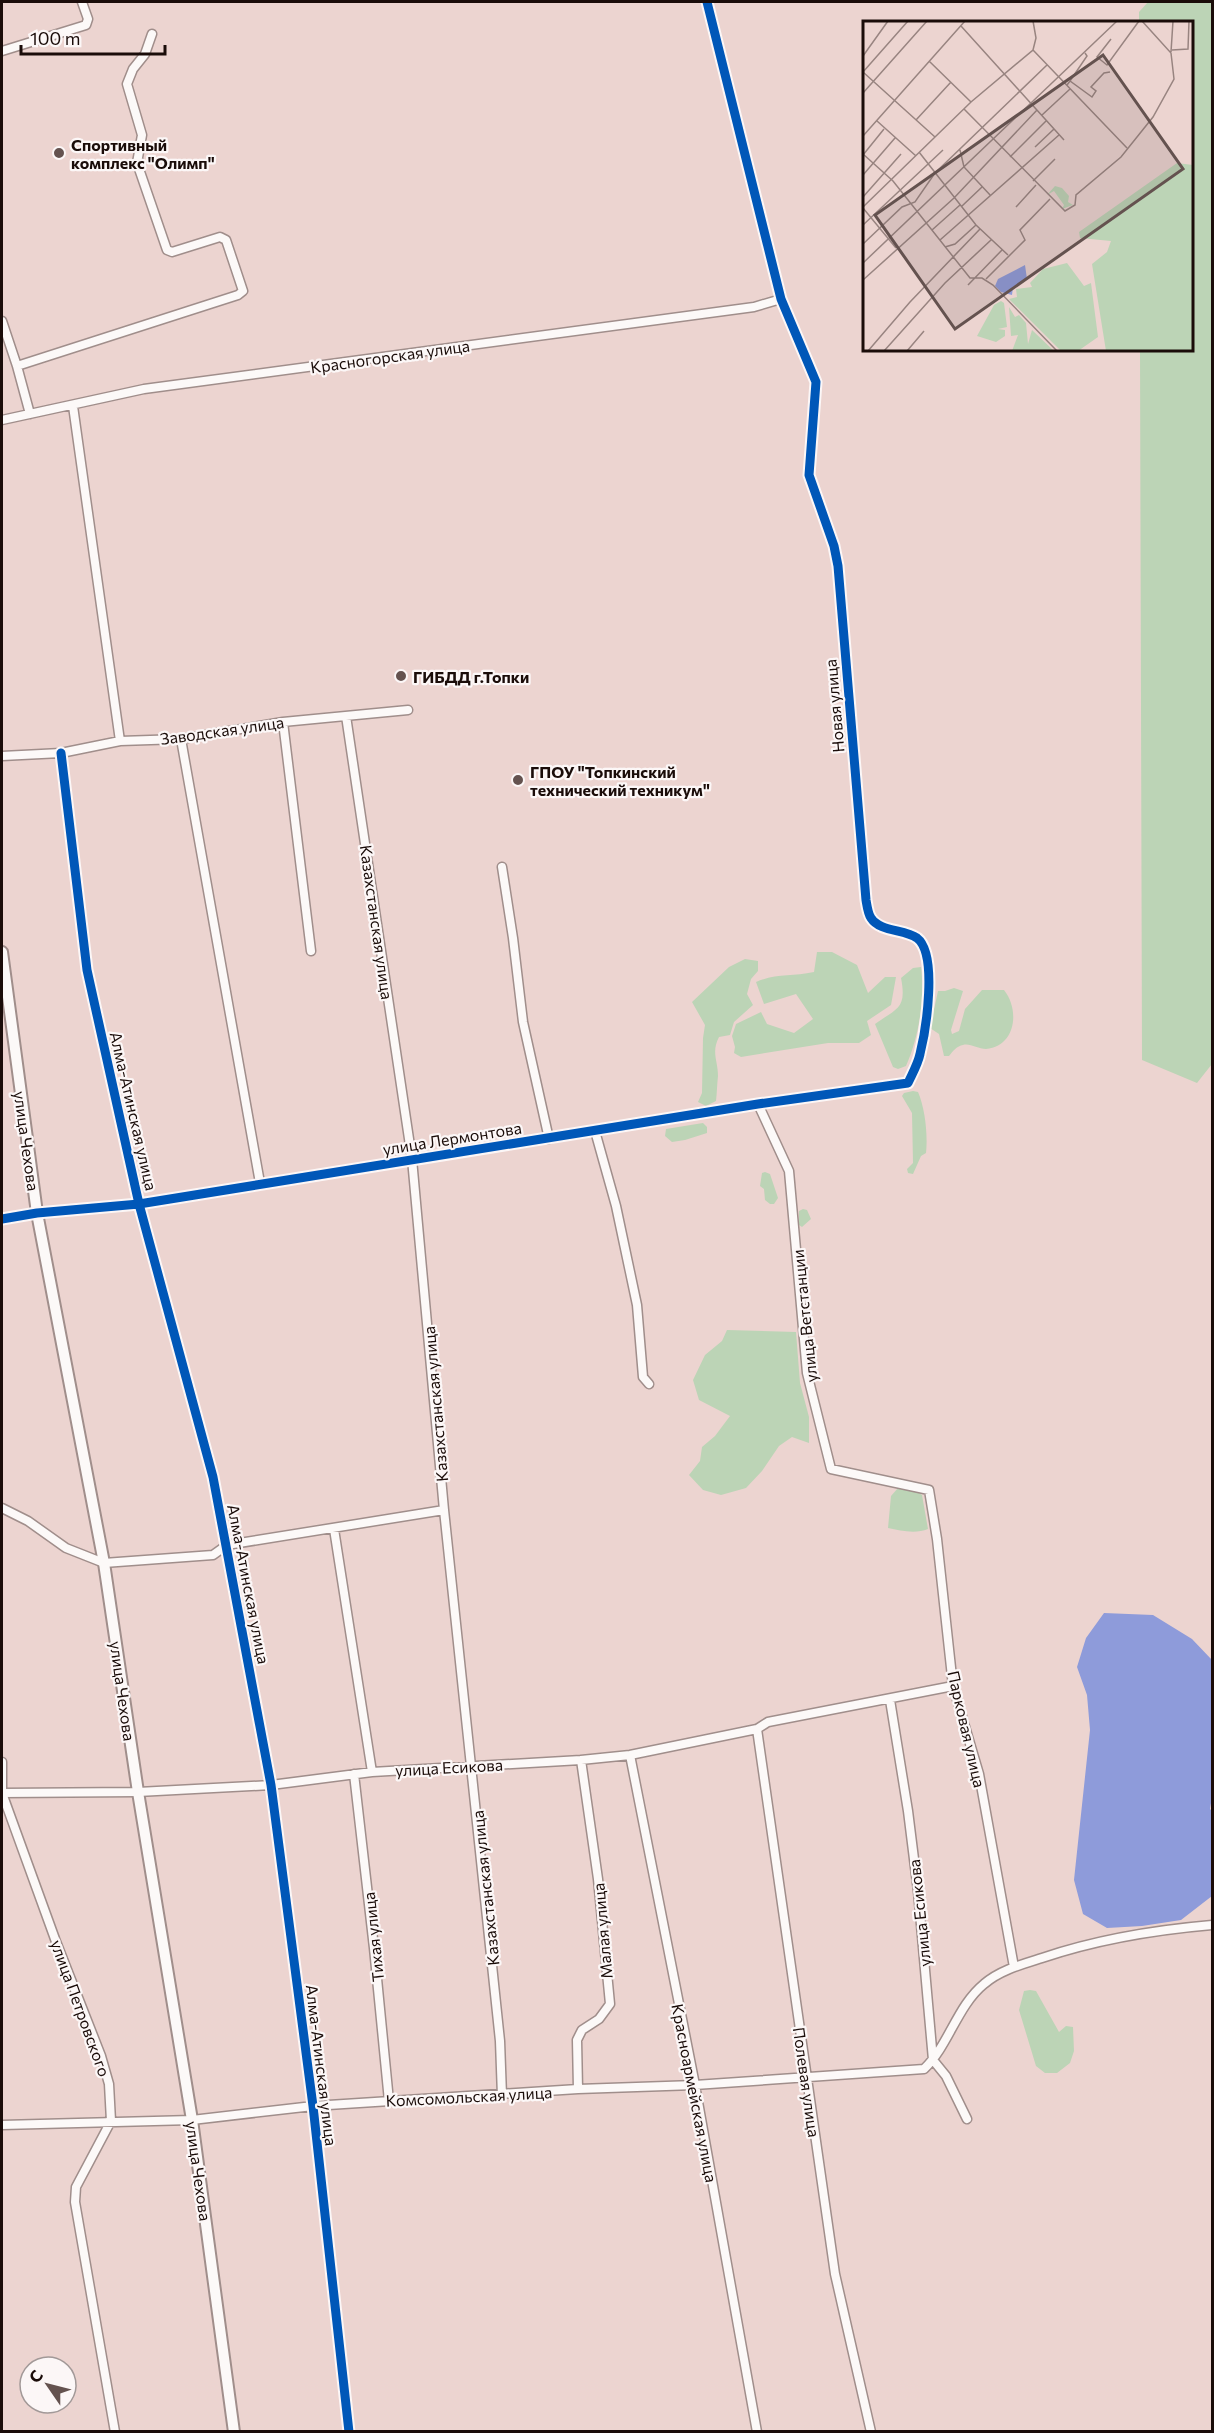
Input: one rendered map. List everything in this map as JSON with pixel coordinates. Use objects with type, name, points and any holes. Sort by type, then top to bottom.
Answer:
[{"type":"street","points":[[2,51],[86,26],[88,19],[82,2]]},
{"type":"street","name":"Новая улица","points":[[707,2],[781,299],[816,382],[809,476],[834,546],[838,566],[866,900],[871,918],[880,926],[917,938],[928,955],[930,982],[920,1055],[908,1083]]},
{"type":"street","points":[[17,366],[238,295],[243,291],[226,240],[220,237],[172,252],[167,250],[163,239],[137,163],[142,135],[127,84],[133,69],[145,54],[152,34]]},
{"type":"street","name":"Красногорская улица","points":[[2,420],[144,389],[754,307],[781,299]]},
{"type":"street","points":[[2,321],[30,414]]},
{"type":"street","points":[[73,406],[120,741]]},
{"type":"street","name":"Заводская улица","points":[[2,756],[61,753],[120,741],[181,739],[283,722],[408,710]]},
{"type":"street","name":"Казахстанская улица","points":[[346,716],[412,1159],[444,1510],[500,2041],[502,2096]]},
{"type":"street","points":[[283,722],[311,951]]},
{"type":"street","points":[[181,739],[260,1183]]},
{"type":"street","name":"Алма-Атинская улица","points":[[61,753],[87,970],[139,1204],[213,1477],[271,1785],[313,2106],[349,2432]]},
{"type":"street","points":[[502,867],[523,1022],[549,1138]]},
{"type":"street","name":"улица Чехова","points":[[2,952],[37,1213],[104,1563],[138,1792],[192,2120],[234,2432]]},
{"type":"street","name":"улица Лермонтова","points":[[2,1219],[37,1213],[139,1204],[758,1104],[908,1083]]},
{"type":"street","name":"улица Ветстанции","points":[[758,1104],[789,1171],[807,1373],[831,1469],[929,1490]]},
{"type":"street","points":[[595,1131],[621,1228],[637,1305],[643,1377],[649,1384]]},
{"type":"street","name":"Парковая улица","points":[[929,1490],[953,1686],[979,1774],[1014,1967]]},
{"type":"street","points":[[2,1508],[28,1521],[66,1548],[104,1563],[213,1555],[227,1545],[444,1510]]},
{"type":"street","points":[[334,1529],[372,1772]]},
{"type":"street","name":"улица Есикова","points":[[2,1793],[138,1792],[271,1785],[372,1772],[630,1755],[756,1729],[768,1722],[953,1686]]},
{"type":"street","name":"улица Есикова","points":[[890,1700],[911,1834],[933,2060],[946,2076],[967,2119]]},
{"type":"street","name":"Полевая улица","points":[[756,1729],[835,2274],[871,2432]]},
{"type":"street","name":"Красноармейская улица","points":[[630,1755],[695,2085],[758,2432]]},
{"type":"street","name":"Малая улица","points":[[578,2090],[577,2040],[582,2030],[599,2019],[610,2004],[598,1879],[581,1760]]},
{"type":"street","name":"улица Петровского","points":[[2,1762],[2,1793],[55,1939],[101,2056],[109,2084],[111,2121]]},
{"type":"street","name":"Тихая улица","points":[[354,1774],[389,2101]]},
{"type":"street","points":[[933,2060],[962,2011],[984,1984],[1014,1967],[1088,1943],[1177,1928],[1212,1925]]},
{"type":"street","name":"Комсомольская улица","points":[[2,2125],[192,2120],[313,2106],[695,2085],[924,2069],[933,2060]]},
{"type":"street","points":[[111,2121],[76,2187],[75,2202],[115,2432]]},
{"type":"green space","points":[[1148,2],[1212,2],[1212,1064],[1197,1083],[1142,1060],[1140,351],[1193,351],[1193,21],[1139,21],[1139,12]]},
{"type":"green space","points":[[817,952],[832,952],[857,965],[868,993],[885,977],[896,977],[891,1005],[867,1021],[871,1035],[859,1043],[828,1043],[741,1057],[734,1053],[732,1036],[736,1024],[761,1012],[767,1024],[794,1033],[813,1019],[796,994],[764,1004],[756,982],[770,977],[814,972]]},
{"type":"green space","points":[[745,959],[758,961],[758,971],[751,979],[747,994],[753,1005],[734,1022],[730,1035],[719,1037],[715,1052],[718,1076],[716,1101],[706,1106],[698,1102],[702,1093],[705,1025],[692,1002],[729,967]]},
{"type":"green space","points":[[921,967],[922,991],[918,1030],[906,1066],[898,1069],[893,1067],[875,1024],[899,1007],[903,996],[901,978],[913,968]]},
{"type":"green space","points":[[954,988],[963,991],[951,1030],[952,1034],[959,1031],[965,1009],[982,990],[1004,990],[1012,1007],[1013,1017],[1009,1034],[1004,1041],[986,1049],[963,1045],[949,1056],[944,1056],[939,1034],[930,1028],[938,991]]},
{"type":"green space","points":[[918,1092],[920,1098],[927,1138],[926,1153],[921,1156],[913,1174],[908,1173],[907,1169],[913,1163],[912,1113],[902,1096],[904,1093]]},
{"type":"green space","points":[[703,1123],[707,1127],[707,1133],[672,1142],[665,1136],[666,1129]]},
{"type":"green space","points":[[762,1173],[770,1174],[778,1198],[774,1204],[765,1200],[764,1189],[760,1186]]},
{"type":"green space","points":[[807,1210],[811,1219],[802,1227],[799,1225],[799,1211]]},
{"type":"green space","points":[[727,1330],[796,1332],[800,1383],[809,1417],[809,1443],[792,1437],[779,1446],[762,1471],[746,1488],[721,1495],[703,1490],[689,1475],[700,1461],[702,1447],[715,1436],[730,1416],[699,1400],[693,1380],[705,1355],[722,1341]]},
{"type":"green space","points":[[898,1488],[913,1489],[922,1495],[928,1529],[913,1532],[888,1528],[891,1496]]},
{"type":"green space","points":[[1024,1991],[1036,1991],[1059,2032],[1066,2026],[1073,2027],[1074,2051],[1070,2063],[1057,2073],[1045,2073],[1036,2066],[1019,2010]]},
{"type":"water","points":[[1104,1613],[1153,1615],[1192,1639],[1212,1660],[1212,1797],[1210,1809],[1212,1811],[1212,1896],[1181,1920],[1107,1928],[1083,1914],[1074,1880],[1090,1730],[1087,1695],[1077,1667],[1086,1638]]},
{"type":"cycle path","points":[[2,1219],[37,1213],[139,1204],[758,1104],[908,1083],[919,1058],[925,1028],[929,993],[927,960],[917,938],[880,926],[871,918],[868,910],[838,566],[834,546],[809,475],[816,382],[781,299],[707,2]]},
{"type":"cycle path","points":[[61,753],[87,970],[139,1204],[213,1477],[271,1785],[313,2106],[349,2432]]},
{"type":"place","name":"Спортивный комплекс \"Олимп\"","points":[[59,153]]},
{"type":"place","name":"ГИБДД г.Топки","points":[[401,676]]},
{"type":"place","name":"ГПОУ \"Топкинский технический техникум\"","points":[[518,780]]}]
